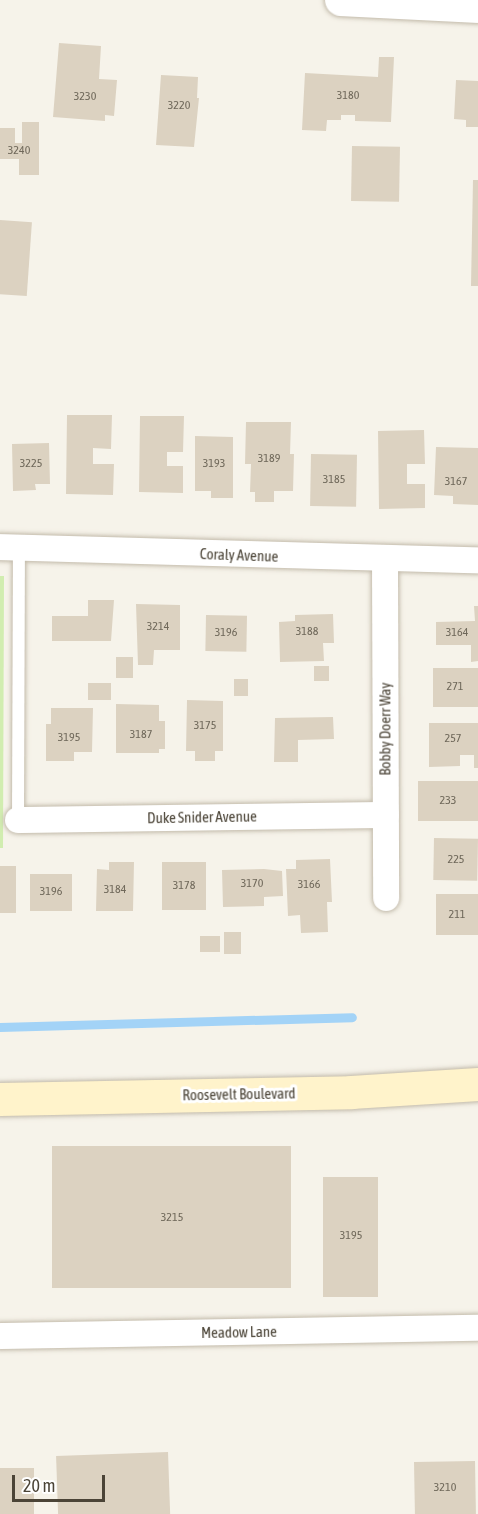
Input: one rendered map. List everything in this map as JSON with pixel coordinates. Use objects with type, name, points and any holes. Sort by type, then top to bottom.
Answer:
[{"type":"main road","name":"Roosevelt Boulevard","points":[[0,1099],[351,1092],[478,1084]]},
{"type":"street","points":[[341,0],[478,7]]},
{"type":"street","name":"Coraly Avenue","points":[[10,547],[385,560],[478,560]]},
{"type":"street","name":"Bobby Doerr Way","points":[[385,560],[386,898]]},
{"type":"street","name":"Duke Snider Avenue","points":[[18,820],[386,815]]},
{"type":"street","name":"Meadow Lane","points":[[0,1336],[478,1328]]},
{"type":"lane","points":[[10,547],[18,820]]},
{"type":"green space","points":[[0,576],[4,576],[3,848],[0,848]]},
{"type":"building","points":[[59,43],[101,46],[99,79],[117,80],[114,116],[105,115],[105,121],[53,117]]},
{"type":"building","points":[[379,57],[394,57],[391,122],[355,121],[355,115],[341,115],[341,120],[327,120],[326,131],[302,130],[305,73],[378,77]]},
{"type":"building","points":[[161,75],[198,77],[197,98],[199,98],[194,147],[156,145]]},
{"type":"building","points":[[456,80],[478,81],[478,127],[466,127],[466,120],[454,119]]},
{"type":"building","points":[[22,122],[39,122],[39,175],[19,175],[19,159],[0,159],[0,128],[15,128],[15,143],[22,143]]},
{"type":"building","points":[[352,146],[400,147],[399,202],[351,201]]},
{"type":"building","points":[[473,180],[478,180],[478,286],[471,286]]},
{"type":"building","points":[[0,220],[32,222],[27,296],[0,294]]},
{"type":"building","points":[[67,415],[112,415],[111,449],[93,448],[93,464],[114,464],[113,495],[66,494]]},
{"type":"building","points":[[140,416],[184,416],[183,452],[167,452],[167,466],[183,466],[183,493],[139,492]]},
{"type":"building","points":[[246,422],[291,422],[290,454],[294,454],[293,491],[274,491],[274,502],[255,502],[255,492],[250,492],[251,464],[245,464]]},
{"type":"building","points":[[424,430],[425,464],[407,464],[407,484],[425,484],[425,508],[379,509],[378,431]]},
{"type":"building","points":[[195,436],[233,437],[233,498],[211,498],[211,491],[195,491]]},
{"type":"building","points":[[49,443],[50,484],[35,484],[36,490],[13,491],[12,444]]},
{"type":"building","points":[[436,447],[478,448],[478,505],[453,504],[453,496],[434,495]]},
{"type":"building","points":[[311,454],[357,455],[356,507],[310,506]]},
{"type":"building","points":[[88,600],[114,600],[111,641],[52,641],[52,616],[88,616]]},
{"type":"building","points":[[136,604],[180,605],[180,650],[154,650],[153,665],[138,665]]},
{"type":"building","points":[[474,606],[478,606],[478,661],[471,662],[471,645],[436,645],[436,622],[475,621]]},
{"type":"building","points":[[333,614],[334,643],[323,643],[324,661],[280,662],[279,622],[295,621],[295,615]]},
{"type":"building","points":[[206,615],[247,616],[246,652],[205,651]]},
{"type":"building","points":[[116,657],[133,657],[133,678],[116,678]]},
{"type":"building","points":[[314,666],[329,666],[329,681],[314,681]]},
{"type":"building","points":[[433,668],[478,668],[478,707],[433,707]]},
{"type":"building","points":[[234,679],[248,679],[248,696],[234,696]]},
{"type":"building","points":[[88,683],[111,683],[111,700],[88,700]]},
{"type":"building","points":[[187,700],[223,701],[223,751],[215,751],[215,761],[195,761],[195,751],[186,751]]},
{"type":"building","points":[[116,704],[159,705],[159,721],[165,721],[165,749],[159,749],[159,753],[116,753]]},
{"type":"building","points":[[51,708],[93,708],[92,752],[74,752],[74,761],[46,761],[46,724],[51,724]]},
{"type":"building","points":[[333,717],[334,739],[298,740],[298,762],[274,762],[275,718]]},
{"type":"building","points":[[429,723],[478,723],[478,768],[474,768],[474,755],[460,755],[460,766],[429,767]]},
{"type":"building","points":[[418,781],[478,781],[478,821],[418,821]]},
{"type":"building","points":[[434,838],[478,839],[477,881],[433,880]]},
{"type":"building","points":[[330,859],[332,902],[327,902],[328,932],[301,933],[300,915],[288,916],[286,869],[296,869],[296,860]]},
{"type":"building","points":[[109,862],[134,862],[133,911],[96,911],[97,869],[109,870]]},
{"type":"building","points":[[162,862],[206,862],[206,910],[162,910]]},
{"type":"building","points":[[0,866],[16,866],[16,913],[0,913]]},
{"type":"building","points":[[222,870],[282,871],[283,896],[264,897],[264,906],[223,907]]},
{"type":"building","points":[[30,874],[72,874],[72,911],[30,911]]},
{"type":"building","points":[[436,894],[478,894],[478,935],[436,935]]},
{"type":"building","points":[[224,932],[241,932],[241,954],[224,954]]},
{"type":"building","points":[[200,936],[220,936],[220,952],[200,952]]},
{"type":"building","points":[[52,1146],[291,1146],[291,1288],[52,1288]]},
{"type":"building","points":[[323,1177],[378,1177],[378,1297],[323,1297]]},
{"type":"building","points":[[168,1452],[170,1514],[58,1514],[56,1456]]},
{"type":"building","points":[[475,1461],[476,1514],[415,1514],[414,1462]]},
{"type":"building","points":[[0,1468],[34,1468],[34,1514],[0,1514]]},
{"type":"waterway","points":[[0,1027],[352,1017]]}]
